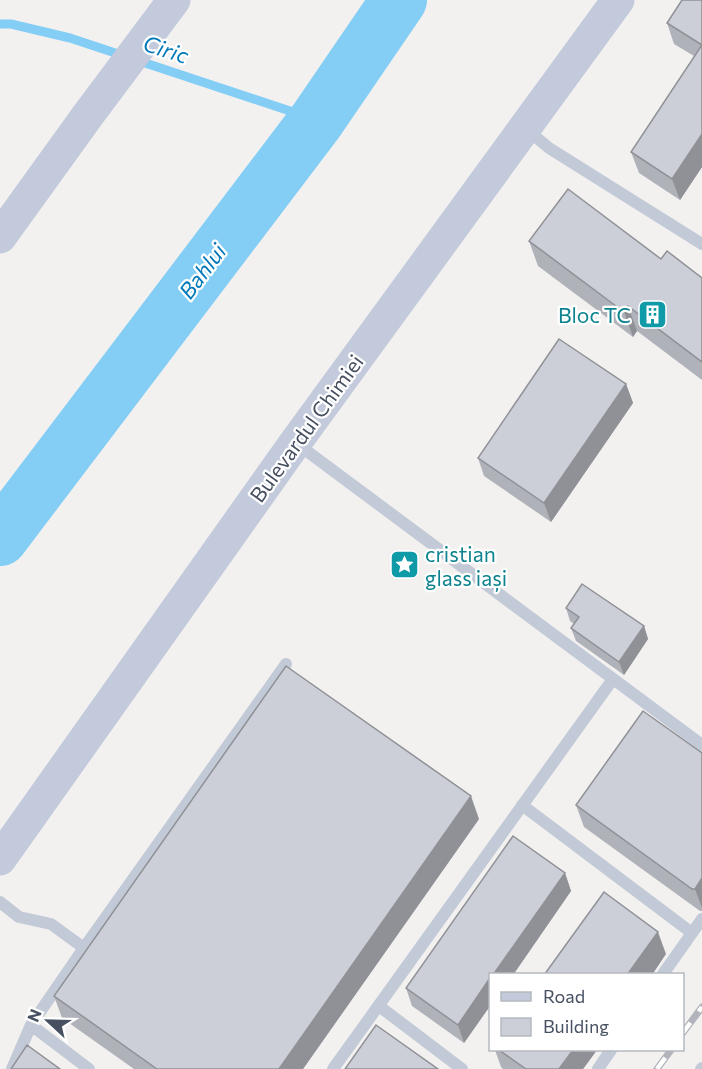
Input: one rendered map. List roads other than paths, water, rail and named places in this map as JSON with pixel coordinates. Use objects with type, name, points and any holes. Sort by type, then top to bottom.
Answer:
[{"type":"street","name":"Bulevardul Chimiei","points":[[0,859],[295,442],[618,0]]},
{"type":"street","points":[[0,237],[172,2]]},
{"type":"lane","points":[[524,128],[549,147],[702,244]]},
{"type":"lane","points":[[295,442],[702,745]]},
{"type":"lane","points":[[12,1069],[31,1025],[286,664]]},
{"type":"lane","points":[[333,1069],[613,679]]},
{"type":"lane","points":[[522,805],[692,933]]},
{"type":"lane","points":[[0,902],[19,917],[51,924],[84,948]]},
{"type":"lane","points":[[664,973],[702,919]]},
{"type":"lane","points":[[379,1006],[462,1069]]},
{"type":"lane","points":[[31,1025],[89,1069]]},
{"type":"lane","points":[[598,1069],[610,1051]]},
{"type":"waterway","name":"Bahlui","points":[[0,538],[317,120],[399,0]]},
{"type":"waterway","name":"Ciric","points":[[0,24],[11,24],[70,38],[317,120]]},
{"type":"railway","points":[[684,1031],[702,1007]]},
{"type":"railway","points":[[657,1069],[670,1051]]},
{"type":"place","name":"Bloc TC","points":[[652,314]]},
{"type":"place","name":"cristian glass iași","points":[[404,565]]}]
